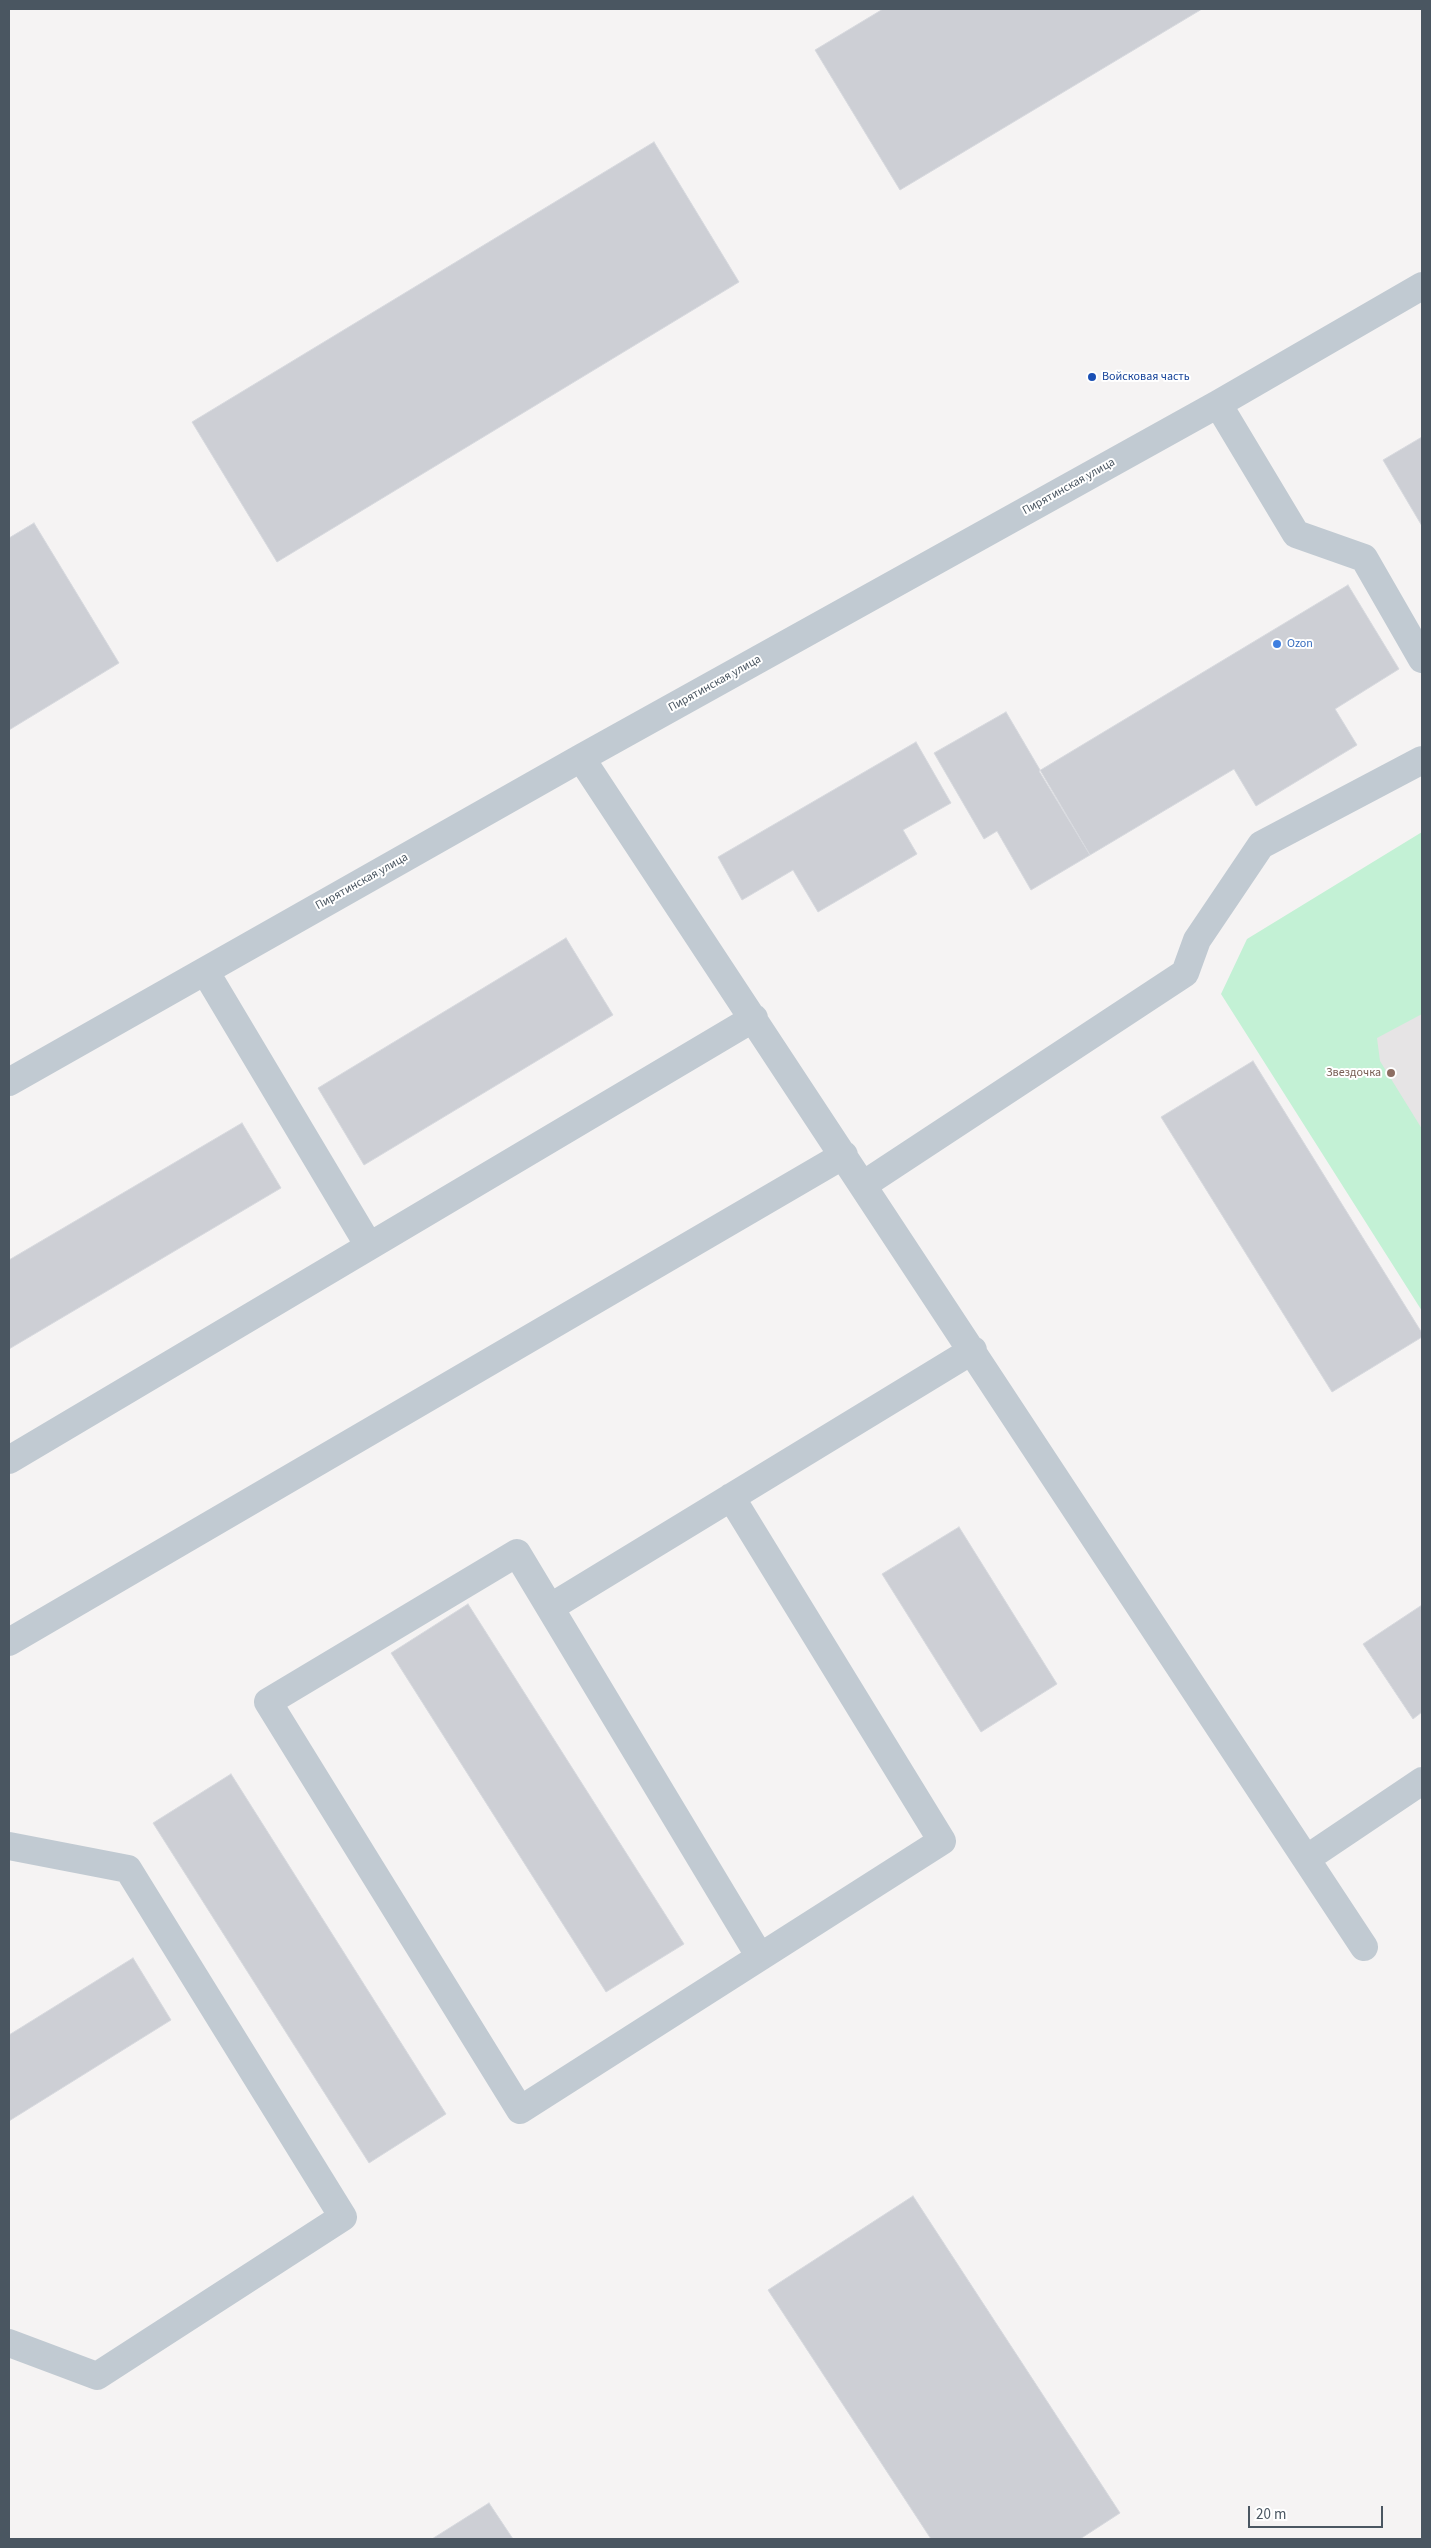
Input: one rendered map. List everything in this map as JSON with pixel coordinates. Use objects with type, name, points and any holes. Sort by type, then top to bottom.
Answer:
[{"type":"street","name":"Пирятинская улица","points":[[9,1082],[581,758],[1218,404],[1422,286]]},
{"type":"street","points":[[1218,404],[1296,534],[1364,558],[1422,659]]},
{"type":"street","points":[[581,758],[973,1350],[1364,1947]]},
{"type":"street","points":[[863,1185],[1185,973],[1198,940],[1261,845],[1422,760]]},
{"type":"street","points":[[205,971],[369,1246]]},
{"type":"street","points":[[9,1460],[754,1018]]},
{"type":"street","points":[[9,1642],[844,1155]]},
{"type":"street","points":[[551,1607],[973,1350]]},
{"type":"street","points":[[731,1497],[942,1841],[520,2110],[268,1702],[517,1552],[760,1957]]},
{"type":"street","points":[[1306,1859],[1422,1781]]},
{"type":"street","points":[[9,1846],[128,1869],[343,2217],[97,2376],[9,2343]]},
{"type":"shaded area","name":"Звездочка","points":[[1422,900],[1422,1169],[1297,976]]},
{"type":"green space","points":[[1422,832],[1422,1014],[1377,1038],[1380,1061],[1422,1129],[1422,1311],[1221,994],[1247,939]]},
{"type":"building","points":[[883,9],[1202,9],[900,190],[815,50]]},
{"type":"building","points":[[654,142],[739,282],[277,562],[192,422]]},
{"type":"building","points":[[1422,437],[1422,526],[1383,460]]},
{"type":"building","points":[[34,523],[119,663],[9,730],[9,538]]},
{"type":"building","points":[[1348,585],[1399,669],[1335,709],[1357,745],[1256,806],[1234,769],[1090,855],[1039,771]]},
{"type":"building","points":[[1006,712],[1090,855],[1031,890],[997,831],[984,839],[934,753]]},
{"type":"building","points":[[916,742],[951,803],[903,830],[917,854],[818,912],[793,870],[742,900],[718,857]]},
{"type":"building","points":[[566,938],[613,1015],[364,1165],[318,1088]]},
{"type":"building","points":[[1253,1061],[1422,1333],[1422,1337],[1332,1392],[1161,1117]]},
{"type":"building","points":[[242,1123],[281,1188],[9,1349],[9,1260]]},
{"type":"building","points":[[959,1527],[1057,1684],[981,1732],[882,1574]]},
{"type":"building","points":[[468,1604],[684,1944],[606,1992],[391,1653]]},
{"type":"building","points":[[1422,1605],[1422,1712],[1413,1719],[1363,1644]]},
{"type":"building","points":[[231,1774],[446,2114],[369,2163],[153,1823]]},
{"type":"building","points":[[133,1958],[171,2020],[9,2121],[9,2035]]},
{"type":"building","points":[[913,2196],[1120,2513],[1080,2539],[931,2539],[768,2290]]},
{"type":"building","points":[[489,2503],[513,2539],[432,2539]]},
{"type":"place","name":"Войсковая часть","points":[[1092,377]]},
{"type":"place","name":"Ozon","points":[[1277,644]]},
{"type":"place","name":"Звездочка","points":[[1391,1073]]}]
